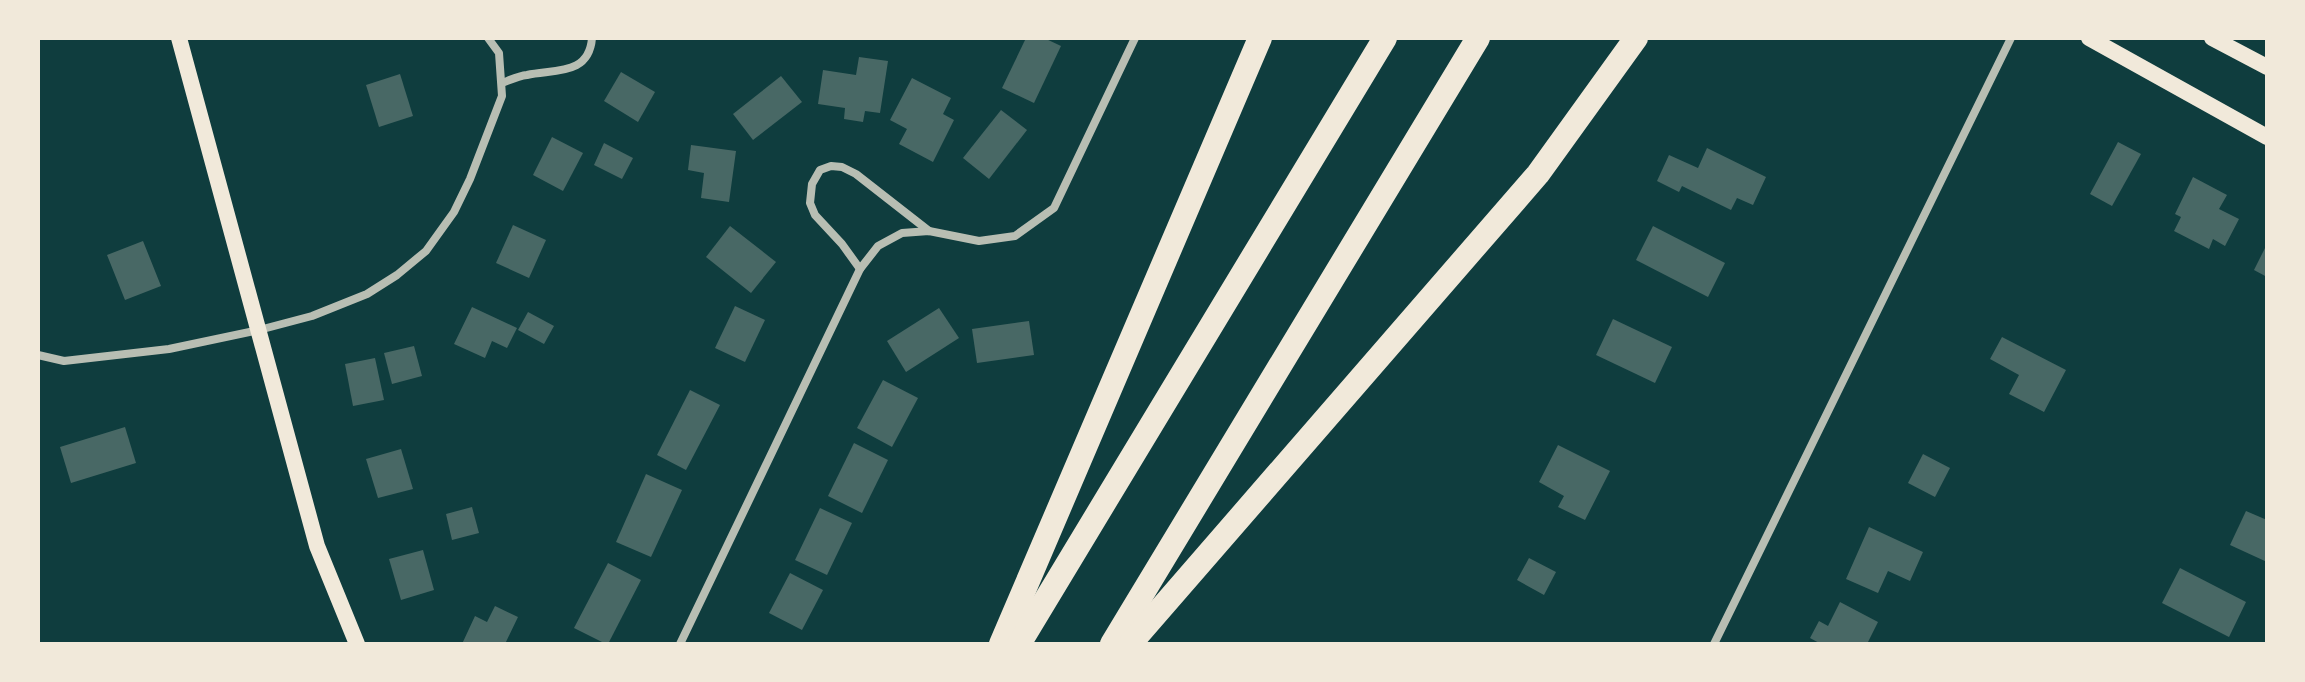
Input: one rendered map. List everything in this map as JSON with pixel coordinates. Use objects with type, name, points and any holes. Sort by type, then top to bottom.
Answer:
[{"type":"highway","points":[[1001,644],[1260,38]]},
{"type":"highway","points":[[1019,644],[1385,38]]},
{"type":"highway","points":[[1112,644],[1478,38]]},
{"type":"highway","points":[[1130,644],[1538,174],[1636,38]]},
{"type":"main road","points":[[179,38],[317,546],[357,644]]},
{"type":"main road","points":[[2089,38],[2267,137]]},
{"type":"main road","points":[[2212,38],[2267,67]]},
{"type":"street","points":[[38,355],[64,361],[169,349],[259,330],[312,316],[367,294],[397,275],[426,251],[454,212],[502,96],[499,53],[488,38]]},
{"type":"street","points":[[502,83],[525,75],[577,66],[587,54],[592,38]]},
{"type":"street","points":[[680,644],[860,269],[878,246],[902,233],[929,231],[979,241],[1015,236],[1054,208],[1135,38]]},
{"type":"street","points":[[1714,644],[2011,38]]},
{"type":"street","points":[[860,269],[815,215],[810,203],[812,184],[820,170],[831,166],[842,167],[856,174],[929,231]]},
{"type":"building","points":[[1026,38],[1044,38],[1061,46],[1034,103],[1002,88]]},
{"type":"building","points":[[859,57],[888,61],[880,113],[865,111],[863,122],[844,119],[845,108],[818,104],[823,70],[856,75]]},
{"type":"building","points":[[621,72],[655,92],[638,122],[604,101]]},
{"type":"building","points":[[400,74],[413,116],[379,127],[366,85]]},
{"type":"building","points":[[781,76],[802,102],[753,140],[733,114]]},
{"type":"building","points":[[912,78],[951,98],[943,114],[954,120],[933,162],[899,144],[907,129],[890,120]]},
{"type":"building","points":[[1001,110],[1027,130],[989,179],[963,158]]},
{"type":"building","points":[[552,137],[583,153],[563,191],[533,175]]},
{"type":"building","points":[[2118,142],[2141,154],[2112,206],[2090,194]]},
{"type":"building","points":[[604,143],[633,158],[622,179],[594,165]]},
{"type":"building","points":[[691,145],[736,151],[729,202],[701,198],[704,173],[688,170]]},
{"type":"building","points":[[1707,148],[1766,177],[1753,205],[1737,198],[1731,210],[1682,186],[1679,192],[1657,181],[1669,155],[1698,168]]},
{"type":"building","points":[[2193,177],[2227,195],[2219,209],[2239,219],[2225,246],[2213,239],[2209,249],[2174,231],[2181,217],[2175,214]]},
{"type":"building","points":[[513,225],[546,240],[529,278],[496,263]]},
{"type":"building","points":[[730,226],[776,262],[751,293],[706,257]]},
{"type":"building","points":[[1653,226],[1725,263],[1708,297],[1636,260]]},
{"type":"building","points":[[143,241],[161,286],[125,300],[107,255]]},
{"type":"building","points":[[2267,244],[2267,277],[2254,270]]},
{"type":"building","points":[[735,306],[765,320],[745,362],[715,348]]},
{"type":"building","points":[[472,307],[517,328],[507,348],[492,341],[485,358],[454,344]]},
{"type":"building","points":[[939,308],[959,338],[906,372],[887,341]]},
{"type":"building","points":[[528,312],[554,326],[544,344],[518,330]]},
{"type":"building","points":[[1613,319],[1672,347],[1655,383],[1596,355]]},
{"type":"building","points":[[1029,321],[1034,355],[977,363],[972,329]]},
{"type":"building","points":[[2002,337],[2066,370],[2044,412],[2009,394],[2019,375],[1990,359]]},
{"type":"building","points":[[414,346],[422,376],[392,384],[384,353]]},
{"type":"building","points":[[375,358],[384,400],[353,406],[345,364]]},
{"type":"building","points":[[883,380],[918,398],[892,447],[857,428]]},
{"type":"building","points":[[690,390],[720,405],[686,470],[657,455]]},
{"type":"building","points":[[125,427],[136,463],[71,483],[60,447]]},
{"type":"building","points":[[854,443],[888,460],[862,513],[828,496]]},
{"type":"building","points":[[1558,445],[1610,471],[1585,520],[1558,507],[1564,496],[1539,482]]},
{"type":"building","points":[[401,449],[413,489],[378,498],[366,459]]},
{"type":"building","points":[[1923,454],[1950,468],[1935,497],[1908,483]]},
{"type":"building","points":[[646,474],[682,490],[651,557],[616,542]]},
{"type":"building","points":[[472,507],[479,533],[452,540],[446,514]]},
{"type":"building","points":[[820,508],[852,523],[827,575],[795,560]]},
{"type":"building","points":[[2246,511],[2267,520],[2267,562],[2230,545]]},
{"type":"building","points":[[1869,527],[1923,552],[1910,581],[1888,571],[1878,593],[1846,579]]},
{"type":"building","points":[[423,550],[434,590],[401,600],[389,559]]},
{"type":"building","points":[[1529,558],[1556,572],[1544,595],[1517,580]]},
{"type":"building","points":[[608,563],[641,580],[606,644],[574,628]]},
{"type":"building","points":[[2180,568],[2246,602],[2229,637],[2162,603]]},
{"type":"building","points":[[790,573],[823,590],[802,630],[769,613]]},
{"type":"building","points":[[1840,602],[1878,622],[1867,644],[1821,644],[1810,638],[1819,621],[1828,626]]},
{"type":"building","points":[[495,606],[518,617],[505,644],[462,644],[475,616],[487,622]]}]
